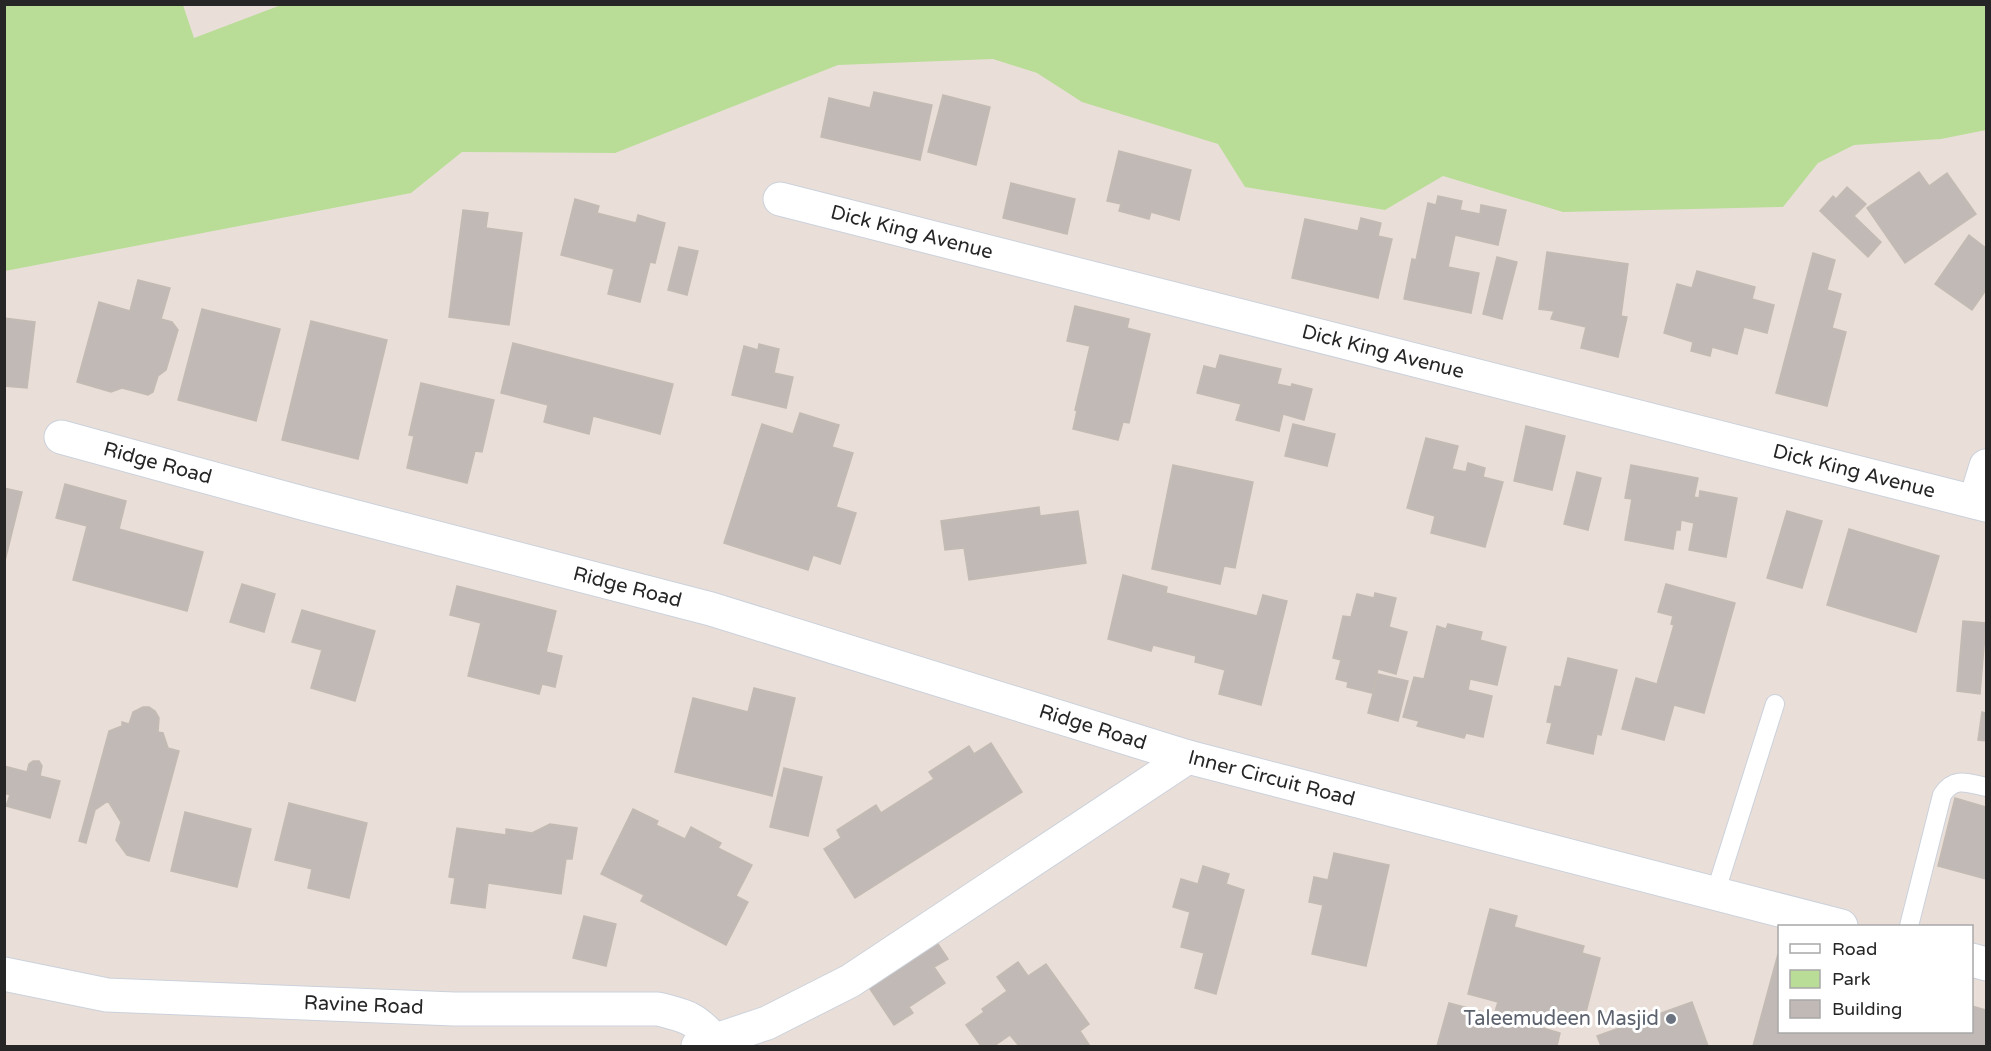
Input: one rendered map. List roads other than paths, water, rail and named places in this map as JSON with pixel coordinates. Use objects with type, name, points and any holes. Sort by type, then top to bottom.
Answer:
[{"type":"street","name":"Dick King Avenue","points":[[780,199],[1981,504]]},
{"type":"street","name":"Ridge Road","points":[[61,437],[306,504],[711,609],[1188,757]]},
{"type":"street","points":[[1981,504],[1986,466]]},
{"type":"street","name":"Inner Circuit Road","points":[[706,1044],[772,1035],[1188,757],[1833,925]]},
{"type":"street","name":"Ravine Road","points":[[4,975],[107,995],[454,1009],[658,1009],[684,1015],[700,1025],[706,1044]]},
{"type":"lane","points":[[1715,894],[1775,704]]},
{"type":"lane","points":[[1910,925],[1942,795],[1952,784],[1960,782],[1986,787]]},
{"type":"place","name":"Taleemudeen Masjid","points":[[1671,1019]]}]
